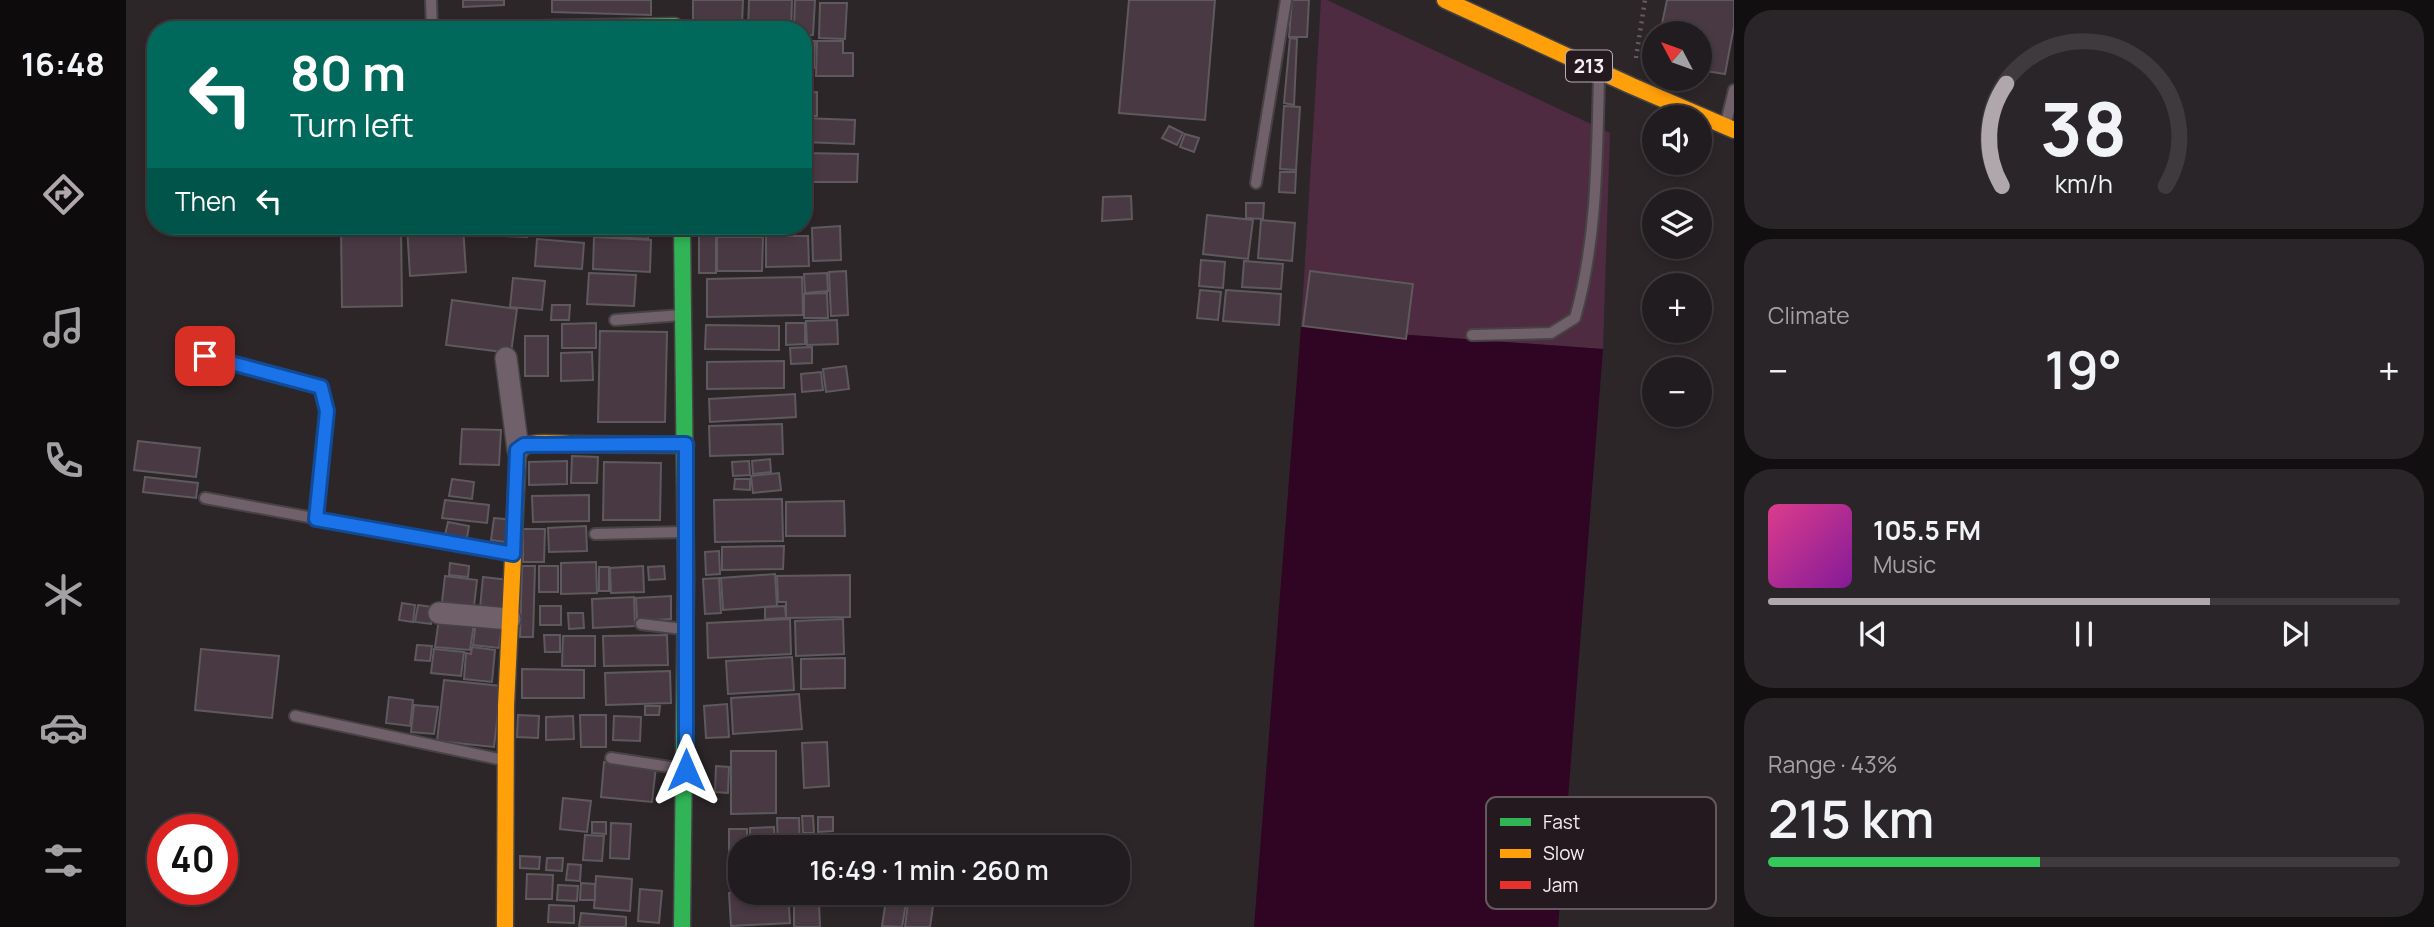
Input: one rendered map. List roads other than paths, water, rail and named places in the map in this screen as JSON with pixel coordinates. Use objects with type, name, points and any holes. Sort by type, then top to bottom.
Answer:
[{"type":"street","name":"213","points":[[1444,0],[1730,128]]},
{"type":"street","points":[[682,235],[686,444],[686,770],[682,927]]},
{"type":"street","points":[[505,927],[506,760],[517,450],[506,358]]},
{"type":"street","points":[[517,450],[524,445],[533,444],[686,444]]},
{"type":"street","points":[[439,613],[510,619]]},
{"type":"lane","points":[[431,0],[432,21]]},
{"type":"lane","points":[[1256,183],[1286,0]]},
{"type":"lane","points":[[1472,335],[1551,333],[1575,318],[1583,290],[1596,182],[1599,71]]},
{"type":"lane","points":[[1730,128],[1734,90]]},
{"type":"lane","points":[[615,320],[684,315]]},
{"type":"lane","points":[[205,356],[321,387],[327,411],[316,519]]},
{"type":"lane","points":[[205,498],[513,554]]},
{"type":"lane","points":[[595,534],[686,532]]},
{"type":"lane","points":[[641,624],[686,630]]},
{"type":"lane","points":[[295,716],[506,760]]},
{"type":"lane","points":[[611,758],[686,770]]}]
